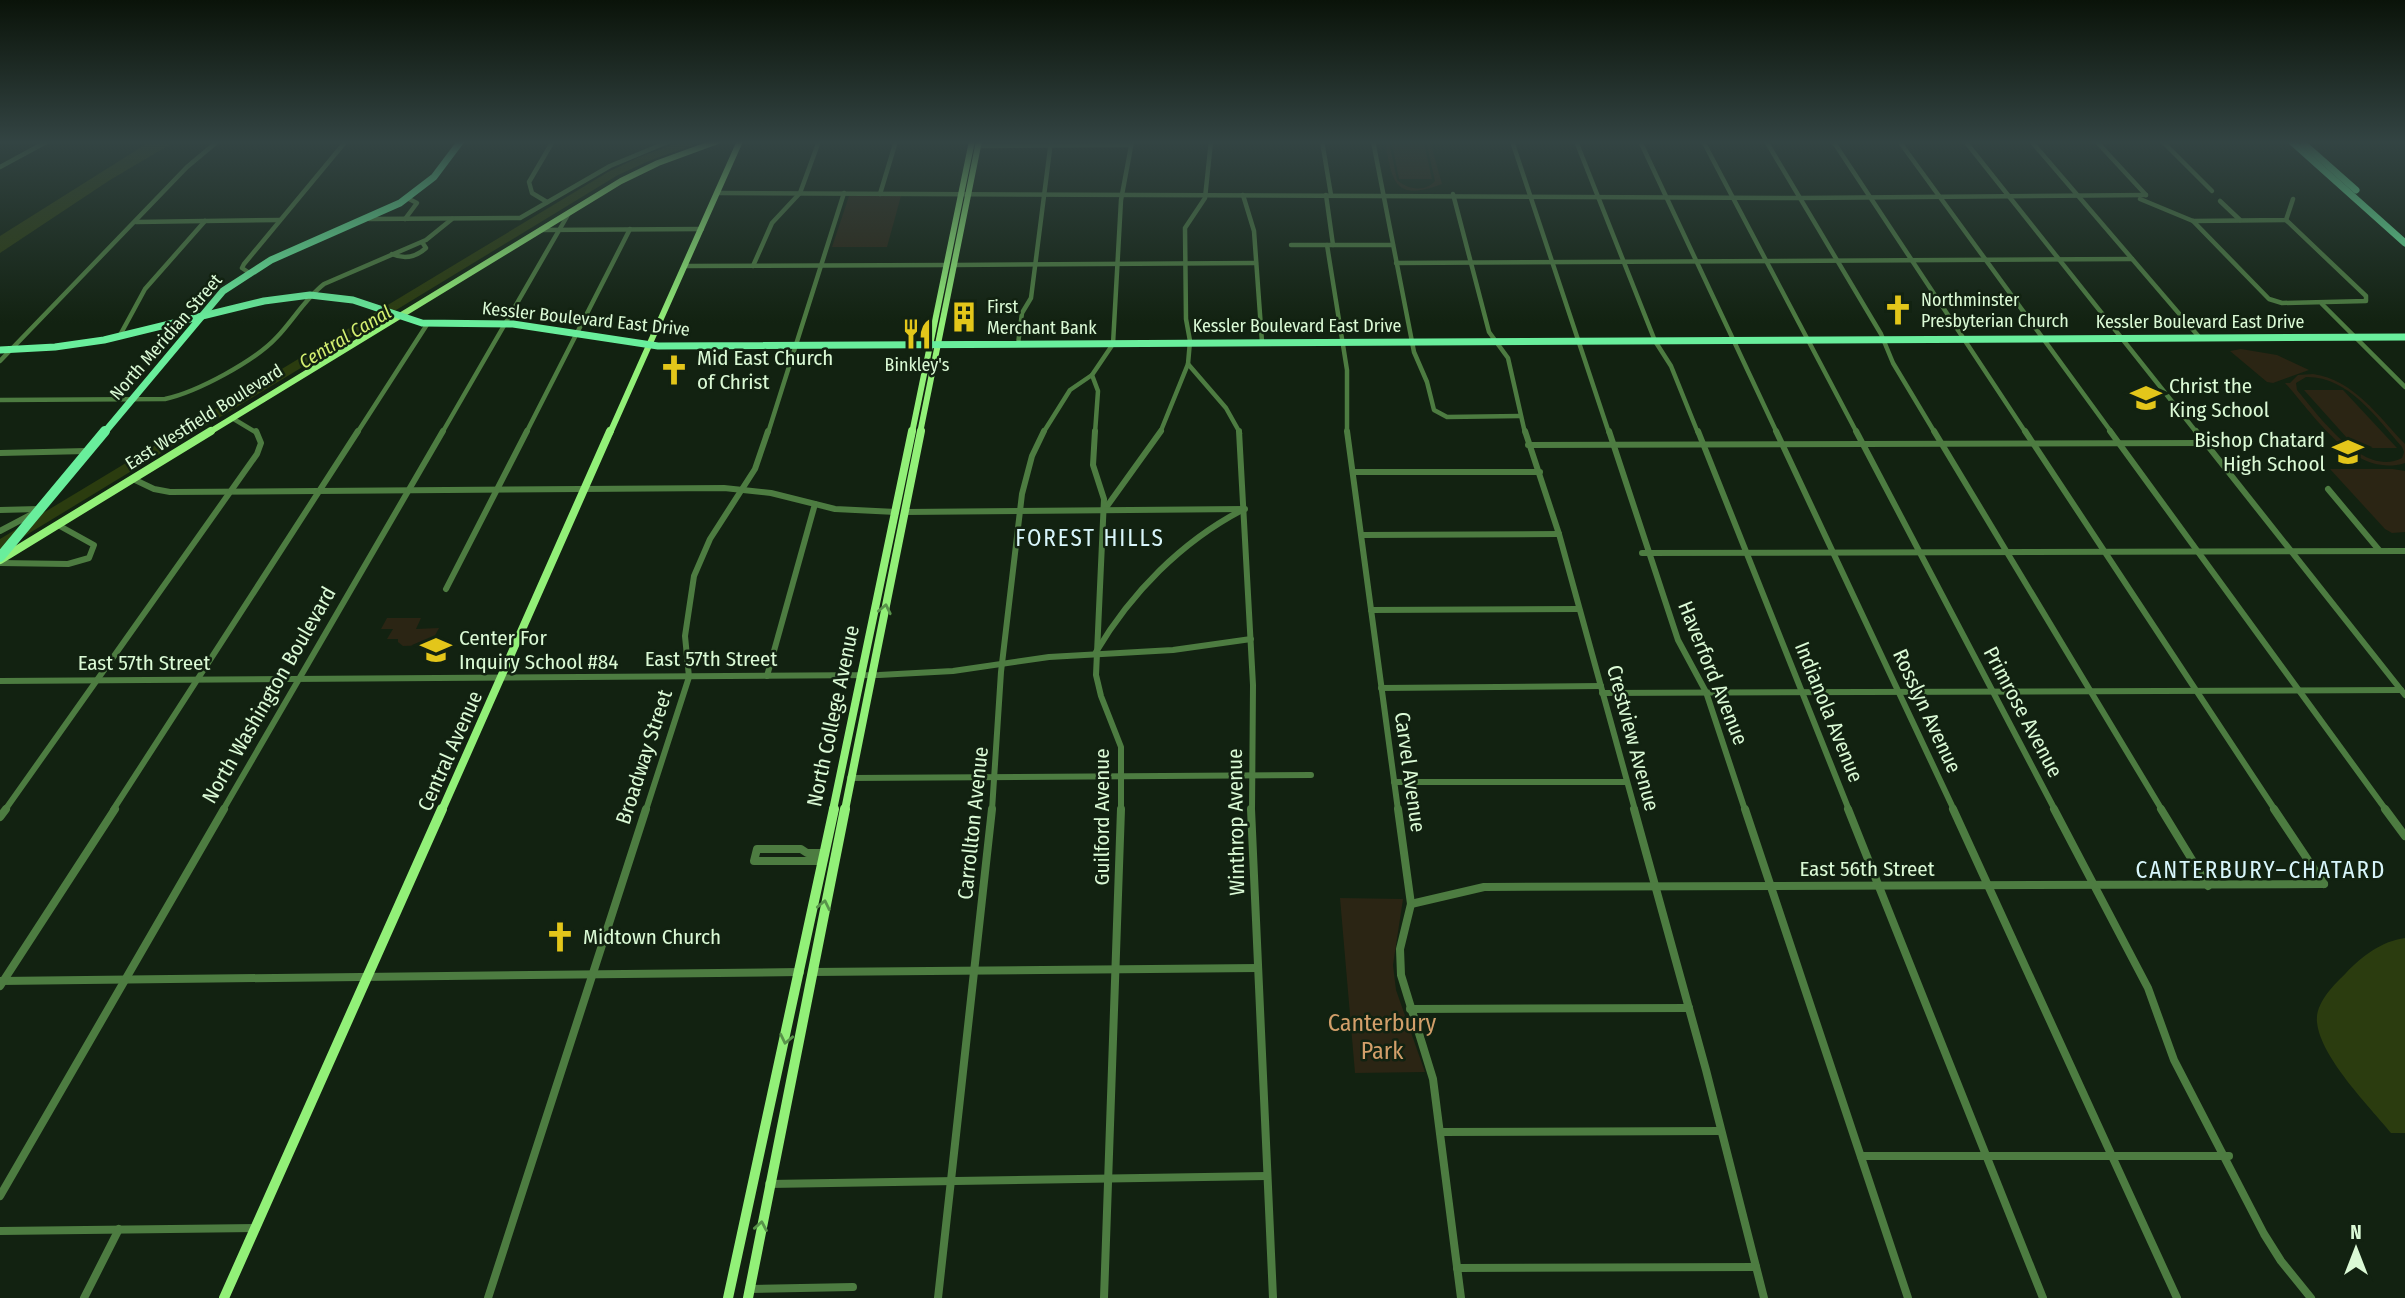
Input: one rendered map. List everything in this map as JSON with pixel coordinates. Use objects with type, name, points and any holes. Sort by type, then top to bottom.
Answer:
[{"type":"main road","name":"North Meridian Street","points":[[2,557],[223,291],[248,272],[283,254],[369,219],[401,202]]},
{"type":"main road","name":"East Westfield Boulevard","points":[[2,557],[587,202]]},
{"type":"main road","name":"Central Avenue","points":[[224,1298],[714,202]]},
{"type":"main road","name":"North College Avenue","points":[[748,1294],[824,857],[860,676],[940,344],[959,202]]},
{"type":"main road","name":"North College Avenue","points":[[728,1298],[850,778],[871,676],[930,344],[967,202]]},
{"type":"main road","points":[[2359,202],[2405,243]]},
{"type":"main road","points":[[2369,202],[2405,234]]},
{"type":"main road","name":"Kessler Boulevard East Drive","points":[[0,349],[55,347],[120,337],[264,301],[310,295],[345,298],[395,316],[428,323],[505,323],[650,345],[2405,337]]},
{"type":"street","points":[[0,360],[155,202]]},
{"type":"street","points":[[248,272],[243,270],[243,265],[295,202]]},
{"type":"street","points":[[405,219],[417,203],[414,202]]},
{"type":"street","points":[[369,219],[520,218],[547,202]]},
{"type":"street","points":[[753,267],[772,223],[792,202]]},
{"type":"street","name":"Broadway Street","points":[[488,1298],[688,677],[684,629],[691,585],[708,543],[759,461],[841,202]]},
{"type":"street","points":[[1018,344],[1022,313],[1030,300],[1043,202]]},
{"type":"street","points":[[1092,375],[1113,344],[1122,202]]},
{"type":"street","points":[[1104,510],[1164,428],[1188,363],[1185,228],[1201,202]]},
{"type":"street","points":[[1245,202],[1254,228],[1262,342]]},
{"type":"street","name":"Carvel Avenue","points":[[1328,202],[1330,245],[1347,370],[1345,419],[1411,904],[1400,957],[1402,981],[1430,1066],[1461,1298]]},
{"type":"street","points":[[1384,202],[1412,342],[1434,410],[1438,414],[1520,416]]},
{"type":"street","name":"Crestview Avenue","points":[[1455,202],[1489,332],[1508,360],[1528,445],[1540,472],[1559,534],[1689,1008],[1764,1298]]},
{"type":"street","name":"Haverford Avenue","points":[[1532,202],[1646,553],[1681,647],[1706,692],[1908,1298]]},
{"type":"street","name":"Indianola Avenue","points":[[1600,202],[1655,341],[1671,366],[1703,445],[2043,1298]]},
{"type":"street","name":"Rosslyn Avenue","points":[[1668,202],[1784,444],[2177,1298]]},
{"type":"street","name":"Primrose Avenue","points":[[1734,202],[2148,988],[2174,1060],[2271,1247],[2311,1298]]},
{"type":"street","points":[[1802,202],[1941,444],[2208,886]]},
{"type":"street","points":[[1872,202],[2196,690]]},
{"type":"street","points":[[1943,202],[2405,836]]},
{"type":"street","points":[[2013,202],[2202,443],[2403,692]]},
{"type":"street","points":[[2082,202],[2200,338]]},
{"type":"street","points":[[2146,202],[2193,221],[2265,296],[2282,303],[2367,301],[2366,297],[2286,220],[2193,221]]},
{"type":"street","points":[[2221,202],[2240,220]]},
{"type":"street","points":[[2286,220],[2292,202]]},
{"type":"street","name":"North Washington Boulevard","points":[[0,1196],[569,212]]},
{"type":"street","points":[[0,400],[171,398],[198,390],[272,343],[310,295],[336,277],[422,242],[452,219]]},
{"type":"street","points":[[136,222],[280,220]]},
{"type":"street","points":[[120,337],[127,317],[142,292],[205,221]]},
{"type":"street","points":[[446,589],[630,229]]},
{"type":"street","points":[[540,230],[702,229]]},
{"type":"street","points":[[392,254],[400,258],[415,256],[426,248],[422,242]]},
{"type":"street","points":[[1291,246],[1393,245]]},
{"type":"street","points":[[1396,262],[2132,259]]},
{"type":"street","points":[[685,266],[1256,263]]},
{"type":"street","points":[[2322,303],[2405,387]]},
{"type":"street","points":[[1,983],[428,323]]},
{"type":"street","name":"Winthrop Avenue","points":[[1188,363],[1200,382],[1226,405],[1238,425],[1251,639],[1253,704],[1250,775],[1273,1298]]},
{"type":"street","name":"Guilford Avenue","points":[[1092,375],[1098,391],[1093,465],[1104,493],[1095,654],[1098,685],[1120,738],[1123,776],[1104,1298]]},
{"type":"street","name":"Carrollton Avenue","points":[[937,1298],[996,777],[1002,664],[1020,511],[1027,471],[1044,430],[1070,390],[1092,375]]},
{"type":"street","points":[[0,817],[257,454],[261,443],[254,430],[232,418]]},
{"type":"street","points":[[1528,445],[2202,443]]},
{"type":"street","points":[[0,453],[89,451]]},
{"type":"street","points":[[1353,472],[1540,472]]},
{"type":"street","points":[[133,479],[160,491],[743,489],[859,512],[1245,509]]},
{"type":"street","points":[[2328,489],[2379,550]]},
{"type":"street","points":[[767,676],[815,505]]},
{"type":"street","points":[[1095,654],[1116,620],[1159,572],[1203,536],[1245,509]]},
{"type":"street","points":[[0,510],[38,513]]},
{"type":"street","points":[[0,531],[38,513]]},
{"type":"street","points":[[2,557],[68,564],[89,558],[93,545],[58,525]]},
{"type":"street","points":[[1362,535],[1559,534]]},
{"type":"street","points":[[1646,553],[1918,550],[2405,551]]},
{"type":"street","points":[[1371,610],[1579,609]]},
{"type":"street","name":"East 57th Street","points":[[0,681],[871,676],[953,671],[1040,658],[1173,650],[1251,639]]},
{"type":"street","points":[[1381,688],[1706,692],[2403,692]]},
{"type":"street","name":"East 56th Street","points":[[1411,904],[1484,887],[2324,884],[2196,690]]},
{"type":"street","points":[[850,778],[1311,775]]},
{"type":"street","points":[[1394,782],[1626,782]]},
{"type":"street","points":[[806,857],[801,849],[757,849],[754,861],[824,857]]},
{"type":"street","points":[[1,983],[125,979],[1258,968]]},
{"type":"street","points":[[1410,1009],[1689,1008]]},
{"type":"street","points":[[1440,1132],[1721,1131]]},
{"type":"street","points":[[1861,1156],[2226,1156]]},
{"type":"street","points":[[769,1184],[1267,1176]]},
{"type":"street","points":[[0,1231],[256,1228]]},
{"type":"street","points":[[84,1298],[119,1229]]},
{"type":"street","points":[[1457,1268],[1756,1267]]},
{"type":"street","points":[[748,1294],[853,1287]]},
{"type":"green space","points":[[847,202],[899,202],[887,247],[832,247]]},
{"type":"green space","points":[[2241,349],[2277,355],[2309,370],[2273,383],[2267,382],[2230,351]]},
{"type":"green space","points":[[2313,374],[2328,378],[2353,391],[2405,444],[2405,463],[2386,466],[2369,462],[2337,441],[2285,383],[2290,383],[2298,375]],"holes":[[[2306,377],[2321,379],[2348,391],[2372,412],[2402,447],[2402,458],[2387,462],[2372,459],[2343,441],[2297,390],[2296,383]]]},
{"type":"green space","points":[[2304,390],[2343,390],[2397,448],[2356,448]]},
{"type":"green space","points":[[2330,469],[2405,471],[2405,532],[2392,533],[2385,529]]},
{"type":"green space","points":[[387,618],[421,618],[416,629],[439,628],[430,645],[403,646],[398,639],[387,639],[393,629],[381,629]]},
{"type":"green space","name":"Canterbury Park","points":[[1340,898],[1403,899],[1393,965],[1396,990],[1425,1072],[1355,1073]]},
{"type":"water","points":[[55,202],[77,202],[0,253],[0,236]]},
{"type":"water","name":"Central Canal","points":[[559,202],[574,202],[0,551],[0,539]]},
{"type":"water","points":[[2405,938],[2405,1133],[2391,1133],[2336,1066],[2320,1036],[2317,1015],[2326,995],[2359,961],[2380,946]]},
{"type":"place","name":"Northminster Presbyterian Church","points":[[1898,310]]},
{"type":"place","name":"First Merchant Bank","points":[[964,317]]},
{"type":"place","name":"Binkley's","points":[[917,334]]},
{"type":"place","name":"Mid East Church of Christ","points":[[674,370]]},
{"type":"place","name":"Christ the King School","points":[[2146,398]]},
{"type":"place","name":"Bishop Chatard High School","points":[[2348,452]]},
{"type":"place","name":"Center For Inquiry School #84","points":[[436,650]]},
{"type":"place","name":"Midtown Church","points":[[560,937]]},
{"type":"district","name":"FOREST HILLS","points":[[1090,538]]},
{"type":"district","name":"CANTERBURY–CHATARD","points":[[2261,870]]}]
